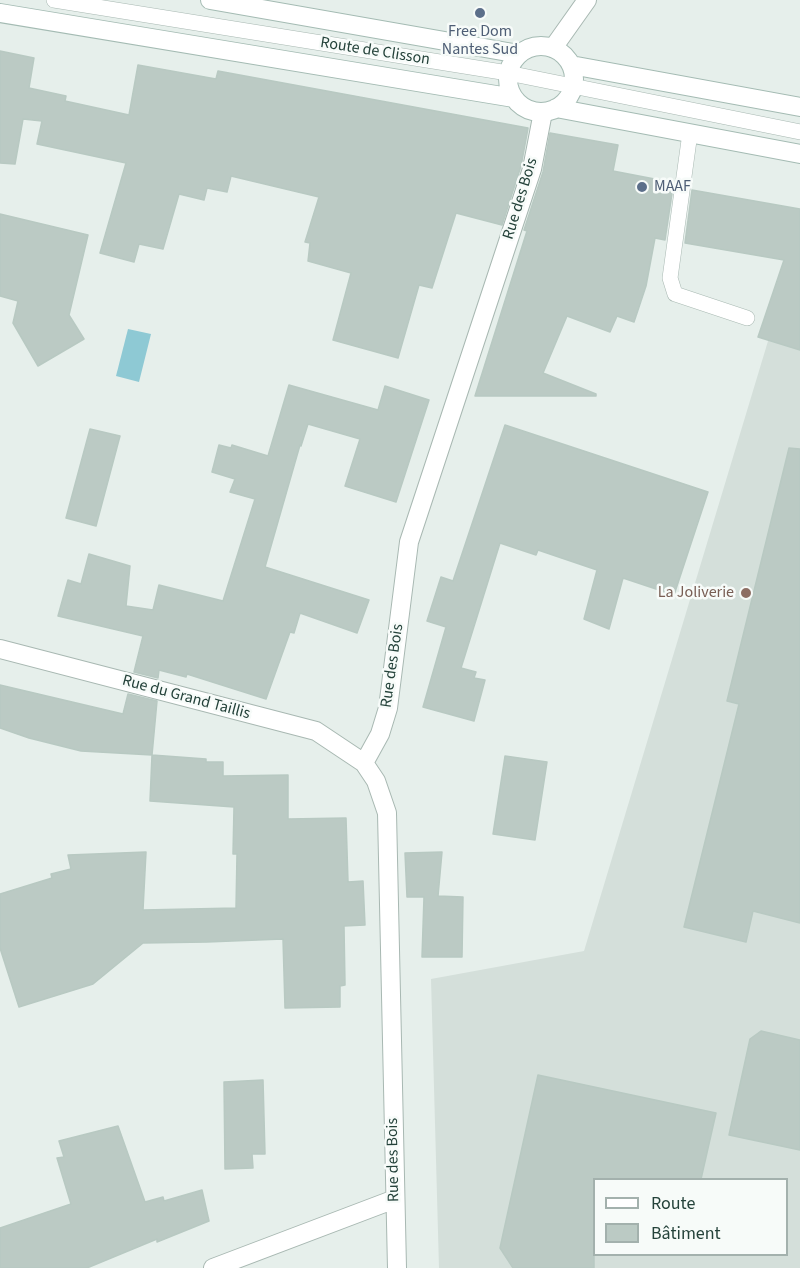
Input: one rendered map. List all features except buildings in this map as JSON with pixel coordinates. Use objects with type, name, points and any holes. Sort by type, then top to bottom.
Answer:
[{"type":"street","name":"Route de Clisson","points":[[210,0],[519,54]]},
{"type":"street","points":[[553,48],[587,0]]},
{"type":"street","name":"Route de Clisson","points":[[0,13],[514,98],[527,109],[550,110]]},
{"type":"street","points":[[514,98],[508,82],[508,73],[514,60],[529,48],[541,46],[553,48],[571,65],[574,79],[570,95],[550,110]]},
{"type":"street","points":[[571,65],[800,107]]},
{"type":"street","points":[[550,110],[800,154]]},
{"type":"street","name":"Rue des Bois","points":[[397,1268],[387,813],[376,781],[364,764],[380,734],[388,708],[409,542],[550,110]]},
{"type":"street","name":"Rue du Grand Taillis","points":[[0,649],[316,731],[364,764]]},
{"type":"street","points":[[213,1268],[395,1199]]},
{"type":"lane","name":"Route de Clisson","points":[[54,0],[508,73],[800,132]]},
{"type":"lane","points":[[690,133],[670,278],[675,294],[747,318]]},
{"type":"shaded area","name":"La Joliverie","points":[[800,235],[800,1268],[439,1268],[431,979],[584,951]]},
{"type":"water","points":[[128,329],[151,334],[139,382],[116,376]]},
{"type":"place","name":"Free Dom Nantes Sud","points":[[480,13]]},
{"type":"place","name":"MAAF","points":[[642,187]]},
{"type":"place","name":"La Joliverie","points":[[746,593]]}]
